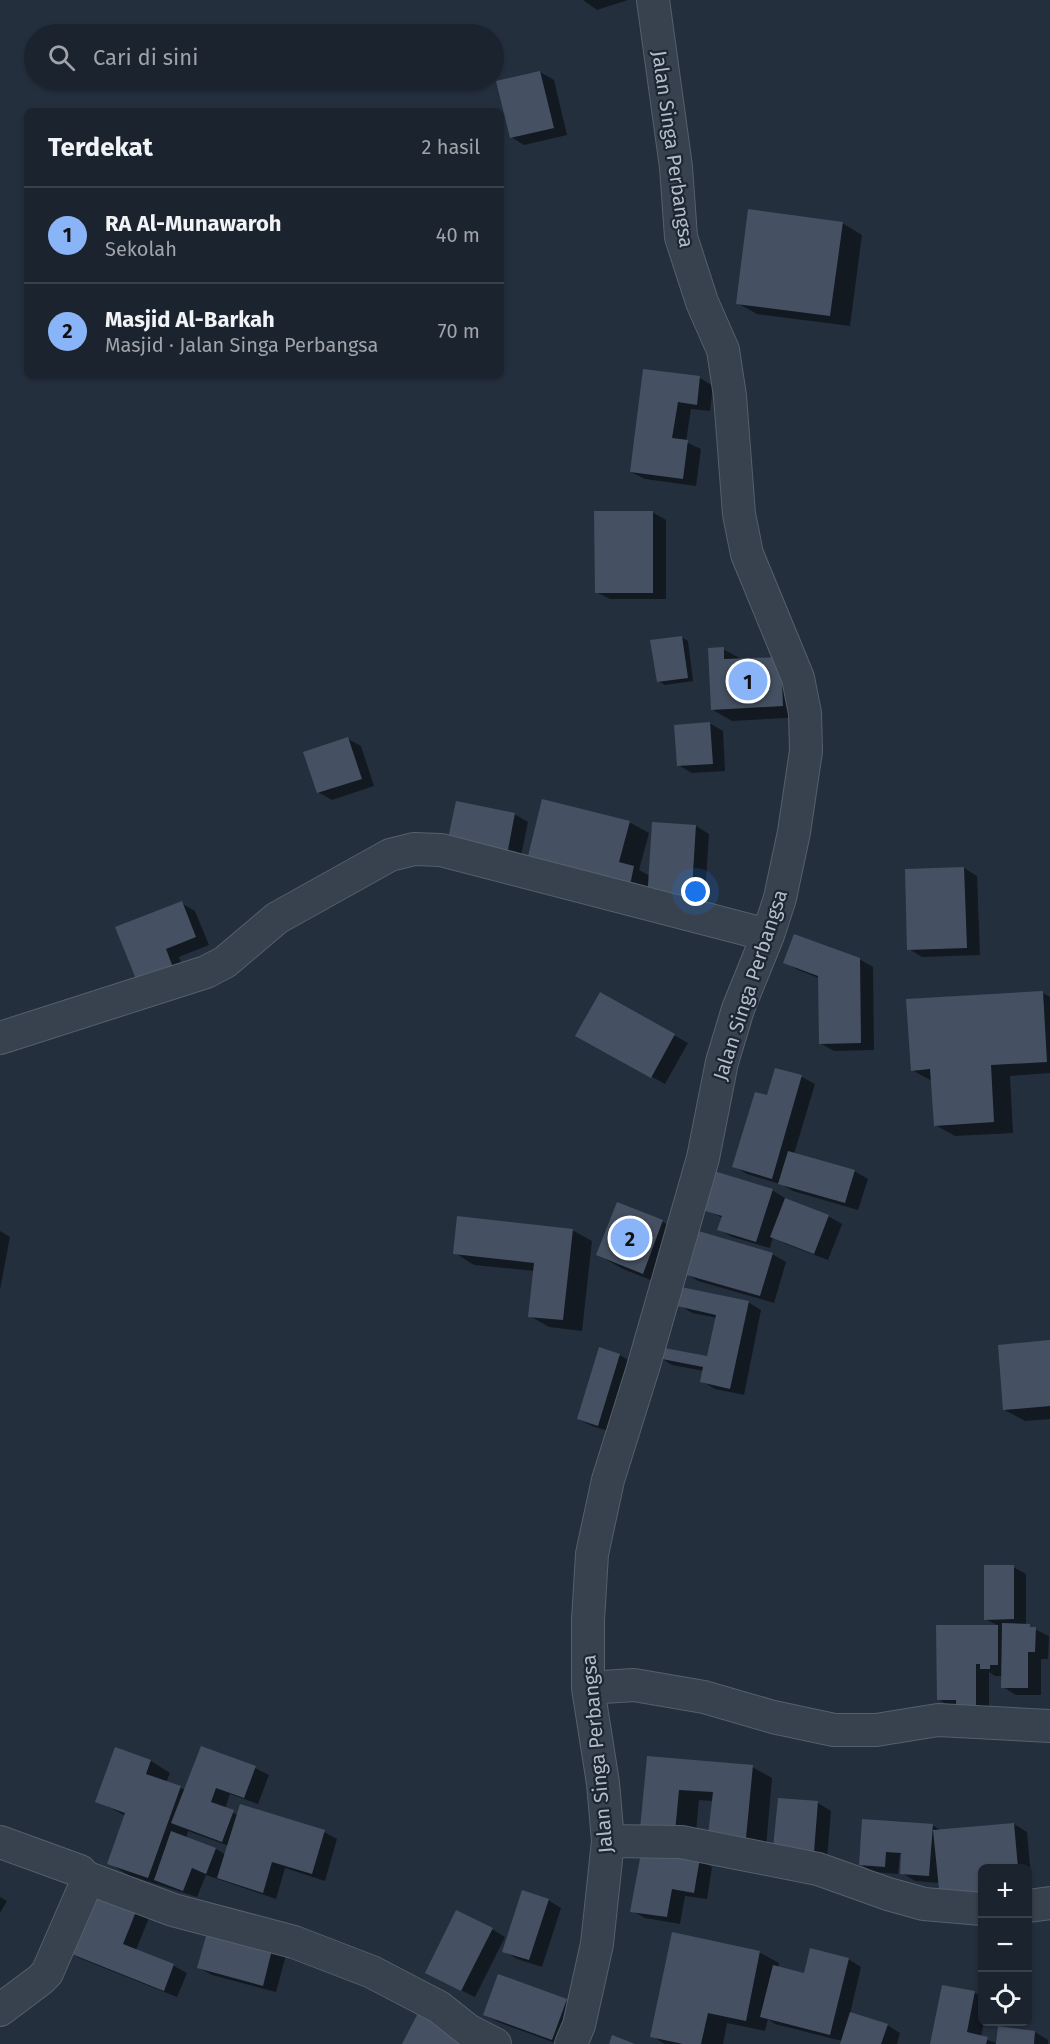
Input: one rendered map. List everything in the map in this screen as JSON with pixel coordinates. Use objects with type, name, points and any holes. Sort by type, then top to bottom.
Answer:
[{"type":"street","name":"Jalan Singa Perbangsa","points":[[571,2044],[579,2025],[597,1944],[608,1841],[603,1783],[588,1688],[588,1620],[592,1554],[608,1480],[643,1368],[703,1158],[722,1062],[738,1009],[768,935],[780,898],[794,832],[806,751],[805,713],[798,678],[747,554],[739,514],[730,396],[723,350],[702,302],[681,237],[676,167],[652,0]]},
{"type":"street","points":[[0,1038],[206,972],[225,962],[277,918],[390,855],[414,849],[441,850],[768,935]]},
{"type":"street","points":[[588,1688],[634,1685],[704,1696],[773,1717],[834,1730],[876,1730],[938,1720],[1050,1726]]},
{"type":"street","points":[[608,1841],[681,1842],[818,1869],[924,1904],[978,1909]]},
{"type":"street","points":[[0,1842],[80,1871],[85,1877],[173,1910],[294,1942],[372,1972],[439,2007],[468,2030],[495,2044]]},
{"type":"street","points":[[0,2010],[40,1980],[47,1972],[84,1886],[85,1877]]},
{"type":"street","points":[[1032,1905],[1050,1903]]},
{"type":"building","points":[[540,71],[554,128],[510,138],[498,90],[504,90],[504,79]]},
{"type":"building","points":[[748,209],[843,222],[830,316],[736,304]]},
{"type":"building","points":[[643,369],[700,376],[697,405],[678,402],[672,438],[688,440],[683,479],[630,472]]},
{"type":"building","points":[[594,511],[653,511],[653,593],[595,593]]},
{"type":"building","points":[[682,636],[688,678],[657,682],[650,640]]},
{"type":"building","points":[[724,647],[724,659],[781,657],[783,706],[711,710],[708,648]]},
{"type":"building","points":[[710,722],[713,764],[677,766],[674,725]]},
{"type":"building","points":[[348,737],[362,779],[317,793],[303,752]]},
{"type":"building","points":[[542,799],[630,821],[619,862],[634,866],[630,885],[527,860]]},
{"type":"building","points":[[456,801],[515,813],[507,855],[447,843]]},
{"type":"building","points":[[652,822],[696,825],[691,904],[647,901]]},
{"type":"building","points":[[964,867],[967,948],[907,950],[905,869]]},
{"type":"building","points":[[182,901],[196,937],[166,949],[174,970],[138,984],[115,927]]},
{"type":"building","points":[[794,934],[860,958],[861,1043],[819,1044],[818,976],[783,963]]},
{"type":"building","points":[[1043,991],[1047,1062],[991,1065],[994,1122],[934,1126],[930,1069],[911,1071],[906,999]]},
{"type":"building","points":[[600,992],[675,1034],[651,1078],[575,1036]]},
{"type":"building","points":[[775,1068],[802,1075],[772,1179],[732,1167],[755,1092],[767,1095]]},
{"type":"building","points":[[788,1151],[855,1170],[845,1203],[778,1184]]},
{"type":"building","points":[[714,1171],[773,1189],[756,1242],[717,1230],[722,1216],[702,1210]]},
{"type":"building","points":[[785,1198],[829,1215],[814,1254],[770,1237]]},
{"type":"building","points":[[617,1202],[663,1220],[643,1274],[596,1255]]},
{"type":"building","points":[[457,1216],[573,1229],[563,1320],[528,1317],[534,1263],[453,1254]]},
{"type":"building","points":[[695,1230],[773,1253],[760,1296],[683,1274]]},
{"type":"building","points":[[681,1287],[749,1301],[730,1389],[700,1382],[703,1367],[657,1358],[659,1347],[707,1356],[716,1315],[677,1306]]},
{"type":"building","points":[[1050,1340],[1050,1406],[1003,1410],[998,1345]]},
{"type":"building","points":[[599,1347],[620,1354],[598,1426],[577,1419]]},
{"type":"building","points":[[984,1565],[1014,1565],[1014,1619],[984,1620]]},
{"type":"building","points":[[1002,1623],[1030,1624],[1030,1627],[1036,1627],[1035,1652],[1028,1652],[1028,1688],[1001,1688]]},
{"type":"building","points":[[936,1625],[998,1625],[998,1665],[990,1665],[990,1669],[980,1669],[980,1664],[976,1664],[976,1710],[956,1710],[956,1700],[937,1700]]},
{"type":"building","points":[[201,1746],[256,1766],[244,1798],[216,1788],[211,1802],[234,1810],[222,1842],[171,1823]]},
{"type":"building","points":[[115,1747],[151,1760],[146,1774],[181,1786],[148,1878],[107,1864],[125,1813],[95,1802]]},
{"type":"building","points":[[647,1756],[753,1765],[746,1838],[708,1835],[713,1792],[679,1790],[675,1832],[640,1829]]},
{"type":"building","points":[[778,1798],[818,1801],[814,1852],[773,1848]]},
{"type":"building","points":[[240,1804],[325,1830],[312,1874],[272,1862],[263,1893],[217,1878]]},
{"type":"building","points":[[862,1819],[933,1824],[929,1876],[900,1874],[901,1853],[886,1852],[885,1867],[859,1865]]},
{"type":"building","points":[[1014,1823],[1018,1864],[978,1864],[978,1894],[940,1899],[933,1830]]},
{"type":"building","points":[[171,1831],[216,1848],[206,1874],[192,1868],[183,1891],[154,1880]]},
{"type":"building","points":[[642,1848],[700,1858],[694,1893],[672,1889],[667,1917],[630,1912]]},
{"type":"building","points":[[89,1890],[137,1909],[123,1944],[174,1964],[164,1991],[64,1951]]},
{"type":"building","points":[[522,1890],[549,1899],[529,1960],[502,1952]]},
{"type":"building","points":[[456,1910],[493,1928],[461,1991],[425,1973]]},
{"type":"building","points":[[208,1929],[273,1946],[263,1986],[197,1968]]},
{"type":"building","points":[[672,1932],[760,1951],[746,2021],[708,2013],[701,2044],[683,2044],[650,2037]]},
{"type":"building","points":[[810,1948],[849,1958],[830,2035],[760,2017],[773,1965],[804,1973]]},
{"type":"building","points":[[498,1974],[567,1999],[552,2040],[483,2015]]},
{"type":"building","points":[[942,1985],[975,1991],[967,2032],[988,2037],[986,2044],[930,2044]]},
{"type":"building","points":[[420,2009],[470,2044],[402,2044]]},
{"type":"building","points":[[850,2012],[888,2024],[881,2044],[840,2044]]},
{"type":"building","points":[[998,2026],[1035,2031],[1034,2044],[996,2044]]},
{"type":"building","points":[[612,2035],[635,2044],[609,2044]]},
{"type":"place","name":"RA Al-Munawaroh","points":[[748,681]]},
{"type":"place","name":"Masjid Al-Barkah","points":[[630,1238]]}]
